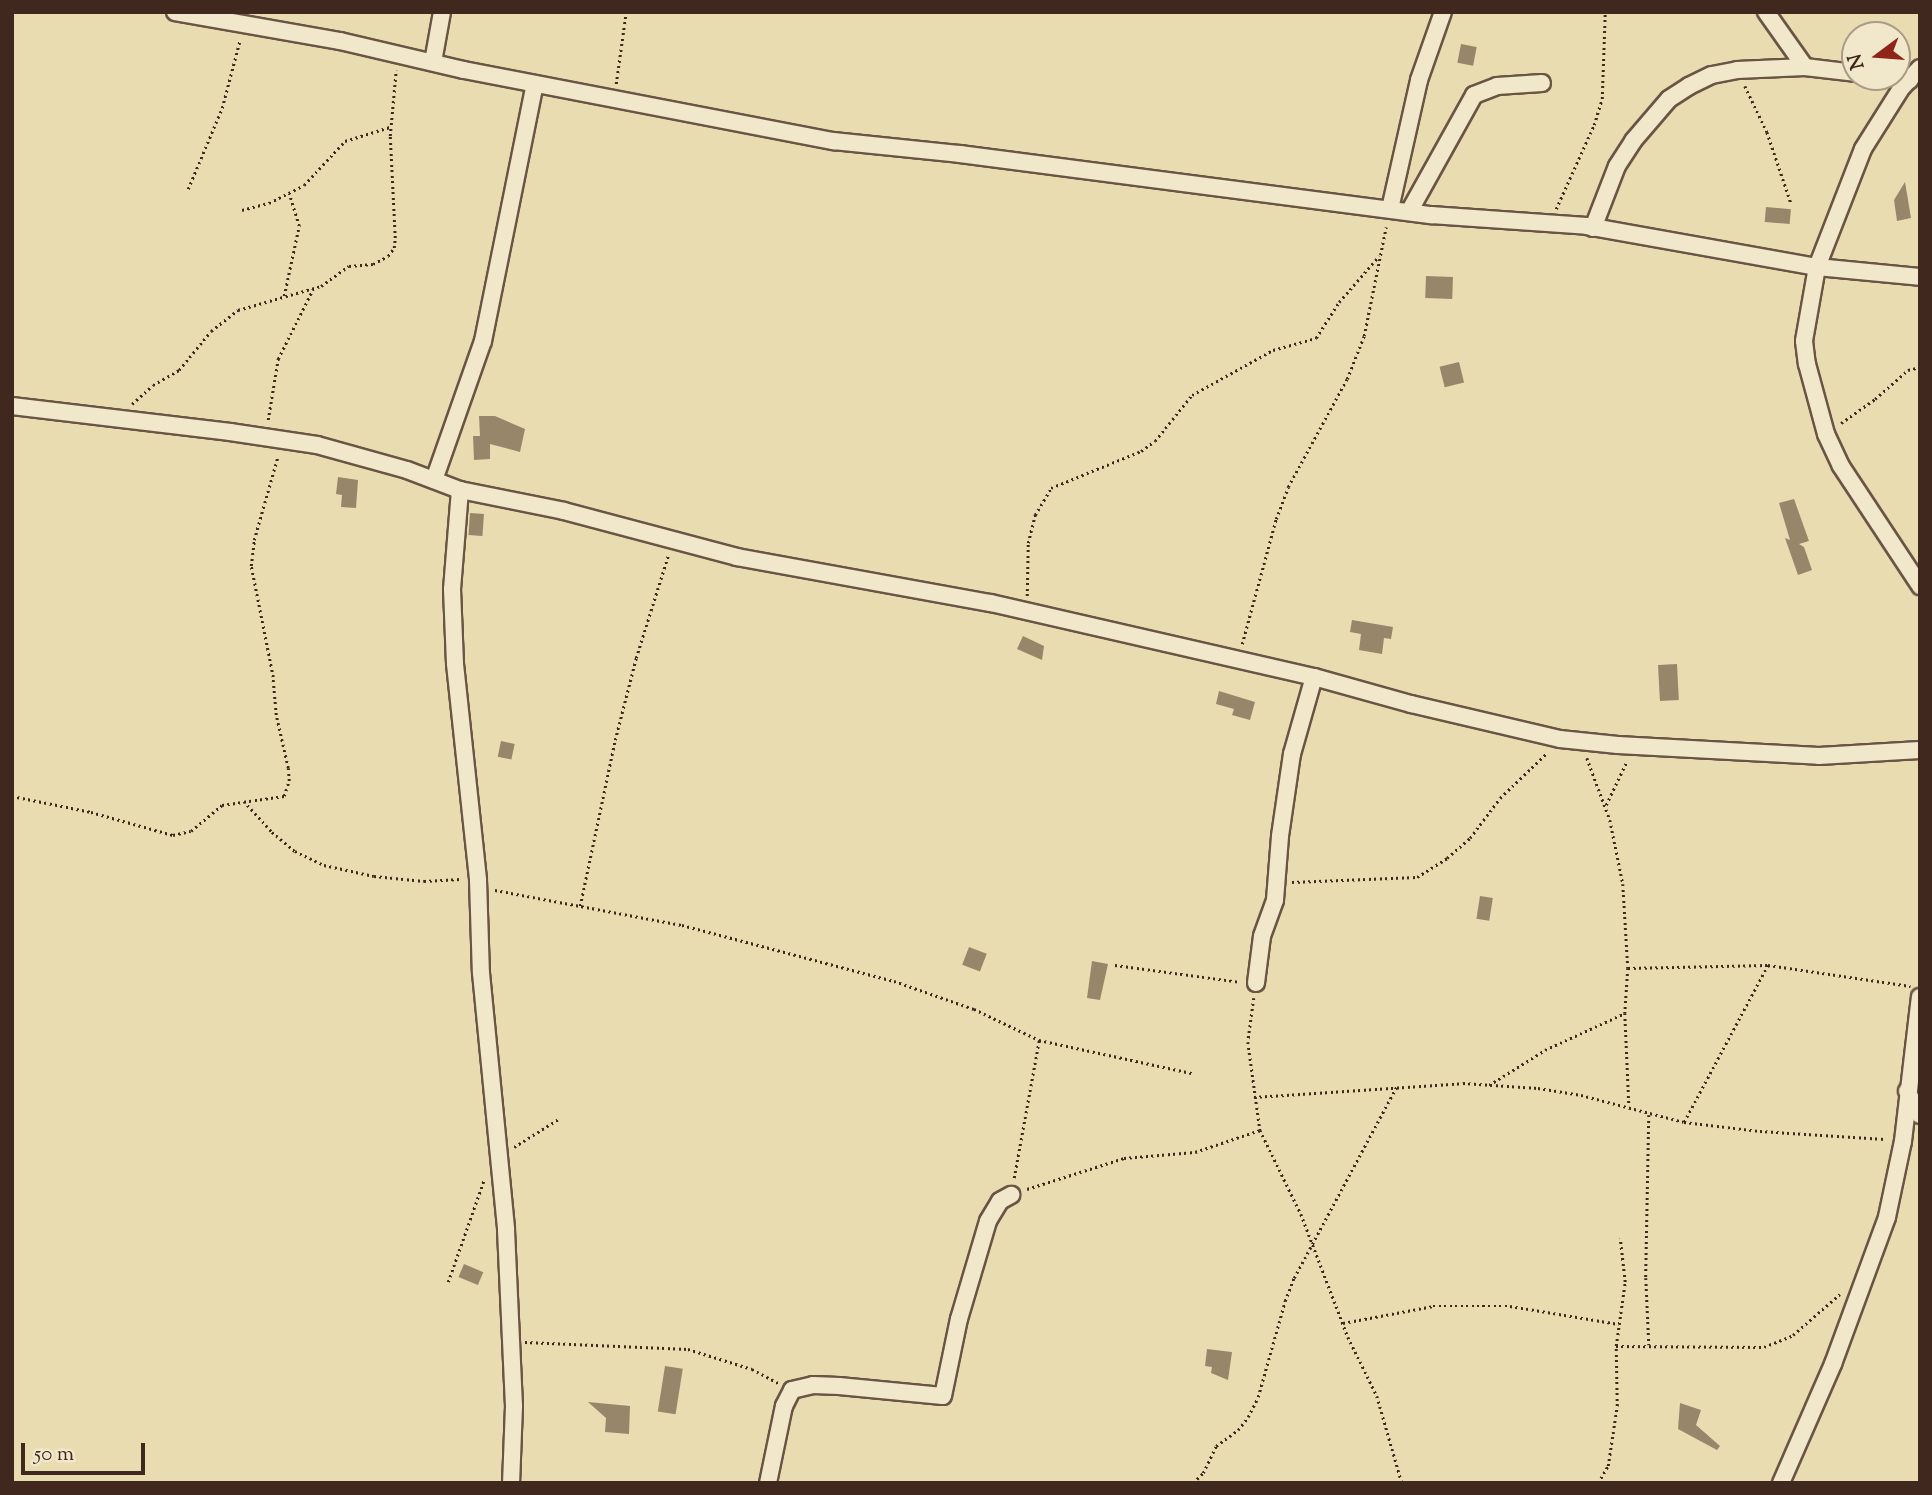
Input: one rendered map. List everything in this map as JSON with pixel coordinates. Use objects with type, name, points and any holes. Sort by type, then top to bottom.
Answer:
[{"type":"street","points":[[175,12],[244,23],[747,127],[834,141],[1409,212],[1594,228],[1817,267],[1920,277]]},
{"type":"street","points":[[433,62],[442,12]]},
{"type":"street","points":[[1390,209],[1419,80],[1443,12]]},
{"type":"street","points":[[1766,12],[1805,67]]},
{"type":"street","points":[[1594,228],[1617,166],[1659,110],[1689,86],[1712,75],[1737,70],[1805,67],[1841,71]]},
{"type":"street","points":[[1915,74],[1863,149],[1817,267],[1804,341],[1807,364],[1826,434],[1841,466],[1920,586]]},
{"type":"street","points":[[1409,212],[1474,95],[1497,86],[1542,83]]},
{"type":"street","points":[[434,480],[483,341],[535,84]]},
{"type":"street","points":[[12,406],[274,439],[330,449],[407,470],[460,490],[564,511],[780,566],[947,595],[1314,677],[1411,704],[1560,739],[1819,756],[1920,750]]},
{"type":"street","points":[[460,490],[452,589],[455,664],[478,883],[481,974],[499,1156],[512,1341],[514,1406],[511,1483]]},
{"type":"street","points":[[1256,983],[1262,936],[1275,900],[1280,836],[1292,754],[1314,677]]},
{"type":"street","points":[[1781,1483],[1833,1364],[1887,1217],[1903,1140],[1920,997]]},
{"type":"street","points":[[1907,1091],[1920,1115]]},
{"type":"street","points":[[768,1483],[784,1406],[792,1390],[813,1385],[839,1386],[943,1396],[959,1319],[988,1221],[1000,1201],[1011,1195]]},
{"type":"path","points":[[614,98],[626,12]]},
{"type":"path","points":[[1549,224],[1594,125],[1602,99],[1605,12]]},
{"type":"path","points":[[188,189],[222,108],[244,23]]},
{"type":"path","points":[[117,418],[153,385],[179,370],[211,331],[239,310],[329,282],[349,266],[381,261],[394,248],[390,127],[398,54]]},
{"type":"path","points":[[1737,70],[1767,132],[1791,204]]},
{"type":"path","points":[[242,210],[269,204],[304,185],[345,141],[390,127]]},
{"type":"path","points":[[284,296],[299,226],[288,193]]},
{"type":"path","points":[[1239,661],[1276,519],[1288,487],[1347,379],[1364,336],[1378,256],[1390,209]]},
{"type":"path","points":[[1028,613],[1028,543],[1035,515],[1051,488],[1141,451],[1155,441],[1192,395],[1273,350],[1316,338],[1339,302],[1378,256]]},
{"type":"path","points":[[12,796],[91,812],[173,835],[191,831],[222,805],[284,796],[289,781],[276,715],[266,637],[251,566],[274,439],[278,359],[314,288]]},
{"type":"path","points":[[1826,434],[1875,399],[1908,370],[1920,366]]},
{"type":"path","points":[[580,906],[590,847],[636,658],[673,539]]},
{"type":"path","points":[[1277,883],[1417,877],[1447,859],[1470,838],[1500,798],[1560,739]]},
{"type":"path","points":[[1580,741],[1606,805],[1623,884],[1628,968],[1625,1013],[1629,1106]]},
{"type":"path","points":[[1606,805],[1623,766],[1647,745]]},
{"type":"path","points":[[244,801],[272,832],[295,851],[324,865],[374,876],[478,883],[682,925],[894,981],[974,1009],[1039,1040],[1192,1073]]},
{"type":"path","points":[[1115,965],[1218,981],[1256,983],[1248,1042],[1260,1130],[1314,1246],[1343,1323],[1377,1396],[1402,1483]]},
{"type":"path","points":[[1628,968],[1768,965],[1920,988]]},
{"type":"path","points":[[1684,1122],[1768,965]]},
{"type":"path","points":[[1489,1085],[1555,1045],[1625,1013]]},
{"type":"path","points":[[1039,1040],[1011,1195],[1124,1158],[1195,1152],[1260,1130]]},
{"type":"path","points":[[1254,1097],[1397,1086],[1489,1085],[1538,1088],[1629,1106],[1649,1115],[1684,1122],[1760,1131],[1903,1140]]},
{"type":"path","points":[[1193,1483],[1203,1474],[1216,1446],[1238,1430],[1248,1417],[1258,1397],[1285,1301],[1314,1246],[1331,1206],[1397,1086]]},
{"type":"path","points":[[1649,1115],[1646,1278],[1649,1345]]},
{"type":"path","points":[[448,1282],[481,1187],[499,1156],[560,1118]]},
{"type":"path","points":[[1598,1483],[1608,1466],[1617,1406],[1616,1346],[1625,1282],[1620,1238]]},
{"type":"path","points":[[1616,1346],[1764,1347],[1793,1335],[1866,1270]]},
{"type":"path","points":[[1343,1323],[1433,1306],[1510,1306],[1619,1324]]},
{"type":"path","points":[[512,1341],[688,1349],[752,1370],[792,1390]]},
{"type":"building","points":[[1461,44],[1477,47],[1473,66],[1457,63]]},
{"type":"building","points":[[1905,182],[1911,218],[1897,221],[1894,200]]},
{"type":"building","points":[[1766,207],[1791,209],[1790,224],[1765,222]]},
{"type":"building","points":[[1426,276],[1453,277],[1452,299],[1425,298]]},
{"type":"building","points":[[1459,362],[1464,382],[1445,387],[1440,367]]},
{"type":"building","points":[[479,416],[495,416],[525,429],[520,452],[490,444],[490,459],[474,460],[473,436],[480,436]]},
{"type":"building","points":[[338,477],[358,480],[356,508],[341,507],[342,495],[336,494]]},
{"type":"building","points":[[1794,499],[1809,541],[1799,544],[1804,547],[1812,570],[1798,575],[1785,538],[1790,540],[1779,503]]},
{"type":"building","points":[[470,513],[484,514],[482,536],[468,535]]},
{"type":"building","points":[[1352,620],[1393,627],[1391,639],[1384,638],[1382,654],[1359,650],[1361,634],[1350,632]]},
{"type":"building","points":[[1023,636],[1044,646],[1042,660],[1017,649]]},
{"type":"building","points":[[1677,664],[1679,700],[1660,701],[1658,665]]},
{"type":"building","points":[[1219,691],[1255,702],[1250,720],[1232,715],[1234,709],[1216,704]]},
{"type":"building","points":[[501,741],[515,744],[511,760],[498,757]]},
{"type":"building","points":[[1480,896],[1493,898],[1489,921],[1476,919]]},
{"type":"building","points":[[969,947],[987,954],[980,972],[962,965]]},
{"type":"building","points":[[1092,961],[1108,964],[1100,1000],[1087,998]]},
{"type":"building","points":[[464,1264],[483,1272],[478,1285],[459,1277]]},
{"type":"building","points":[[1207,1349],[1232,1352],[1228,1380],[1211,1373],[1212,1367],[1205,1366]]},
{"type":"building","points":[[665,1366],[683,1369],[676,1414],[658,1411]]},
{"type":"building","points":[[588,1402],[630,1406],[629,1434],[605,1432],[606,1418]]},
{"type":"building","points":[[1680,1403],[1701,1410],[1696,1425],[1720,1446],[1717,1450],[1678,1429]]}]
